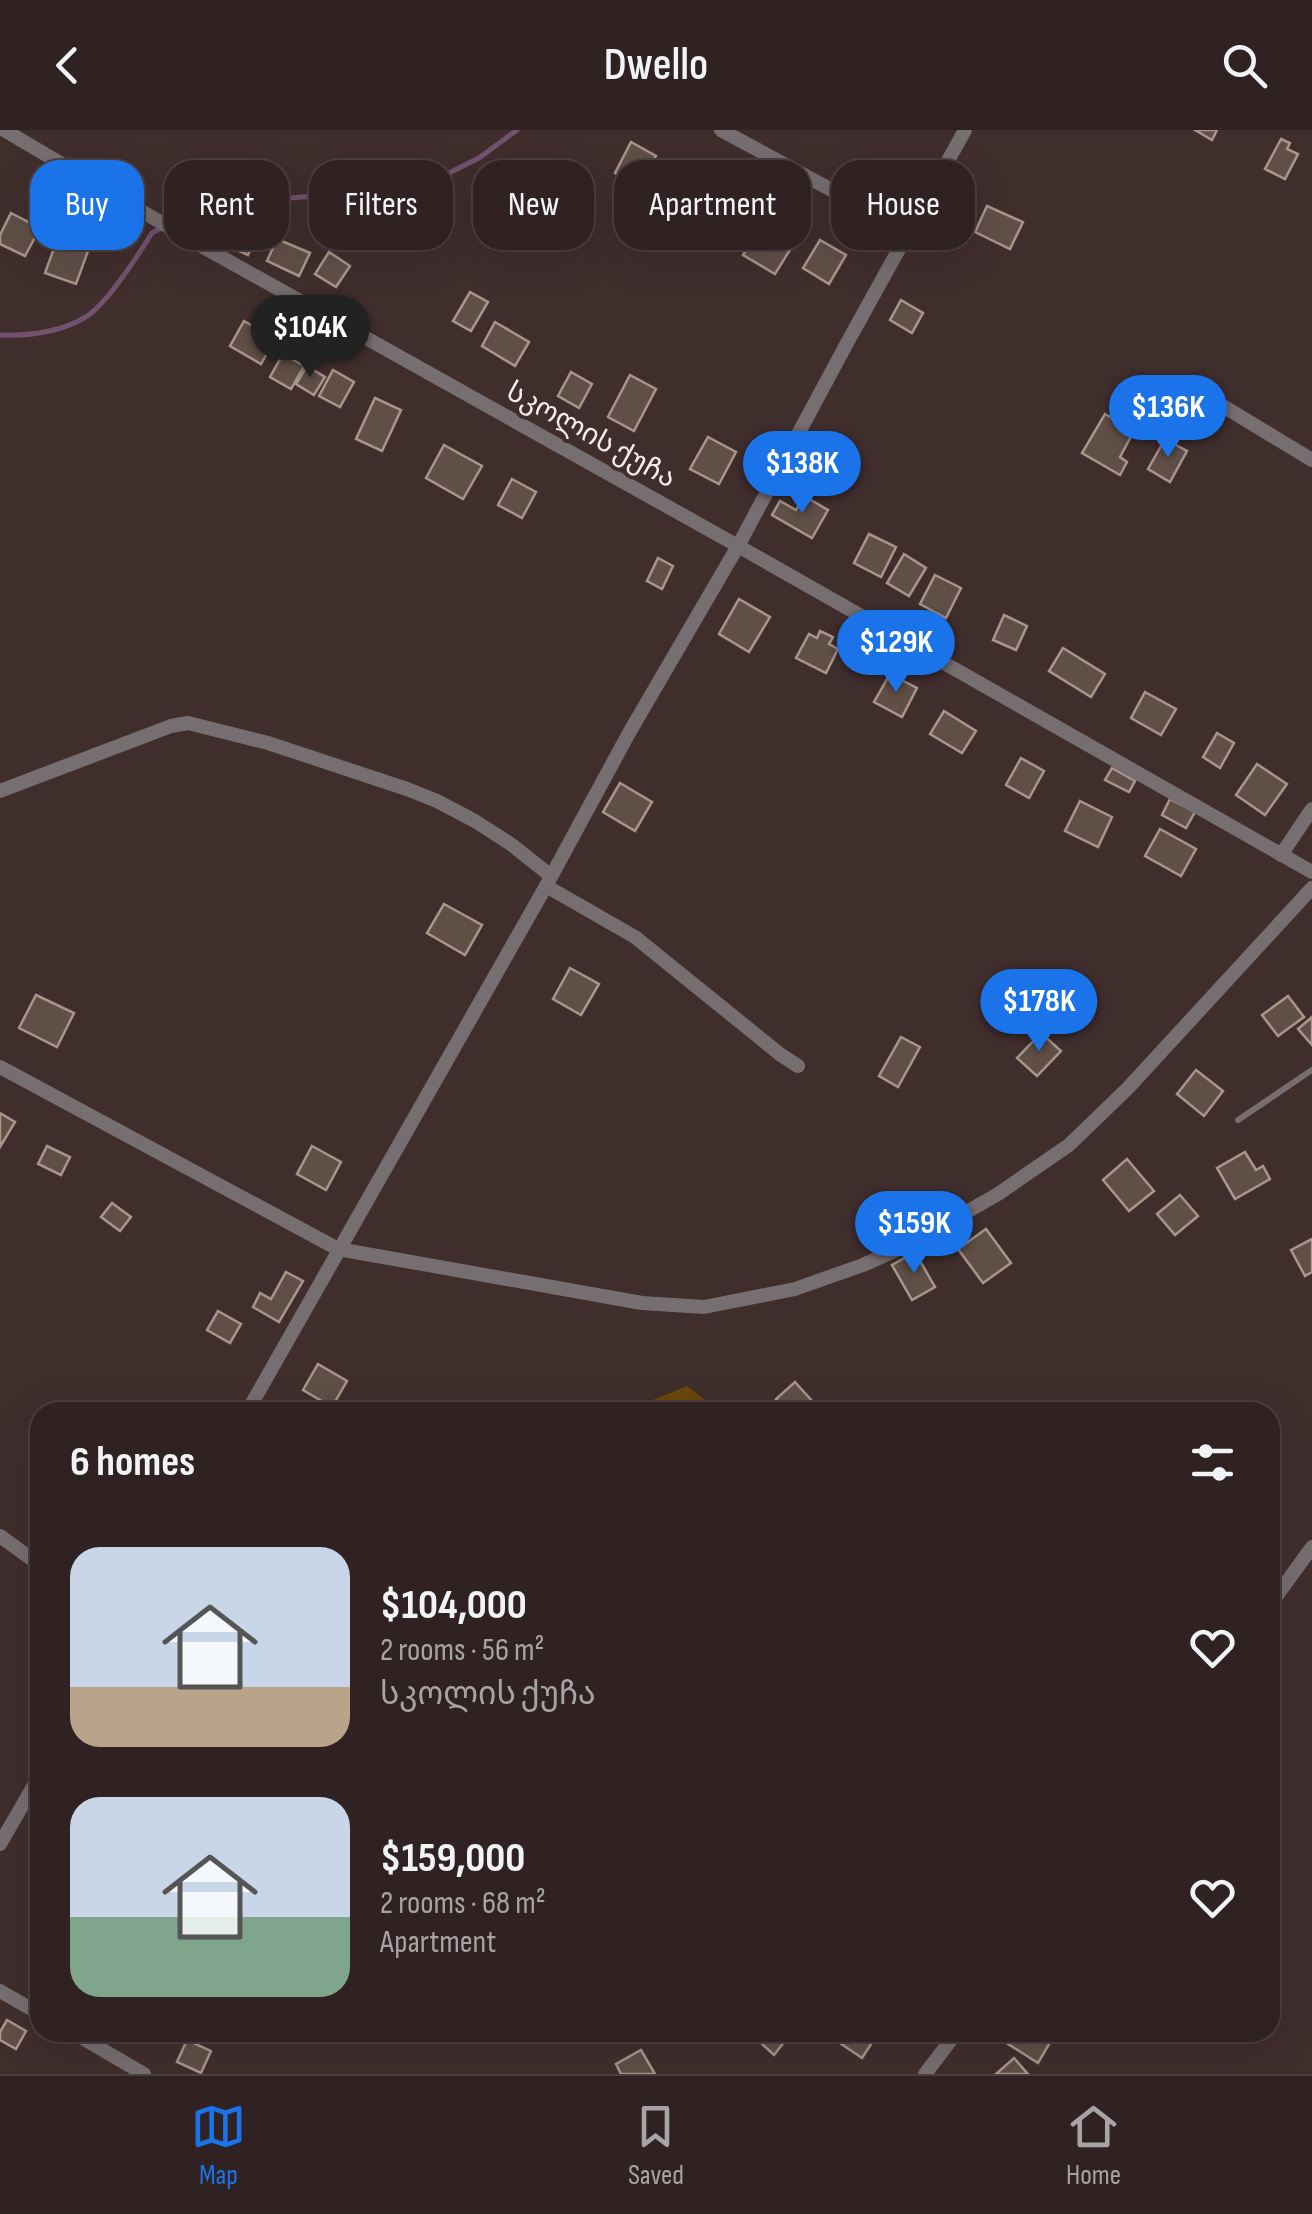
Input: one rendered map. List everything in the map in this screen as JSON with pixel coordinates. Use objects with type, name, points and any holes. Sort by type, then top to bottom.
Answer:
[{"type":"street","name":"სკოლის ქუჩა","points":[[4,130],[174,230],[1312,872]]},
{"type":"street","points":[[721,130],[831,190]]},
{"type":"street","points":[[949,160],[965,130]]},
{"type":"street","points":[[252,1402],[738,546],[899,250]]},
{"type":"street","points":[[1184,396],[1218,403],[1312,460]]},
{"type":"street","points":[[0,791],[171,726],[188,723],[268,743],[436,801],[475,820],[512,844],[548,881],[634,938],[798,1066]]},
{"type":"street","points":[[1281,856],[1312,809]]},
{"type":"street","points":[[0,1067],[338,1250],[642,1303],[704,1307],[795,1289],[863,1265],[916,1241],[998,1194],[1068,1145],[1128,1088],[1312,888]]},
{"type":"street","points":[[0,1536],[30,1558]]},
{"type":"street","points":[[1280,1591],[1312,1547]]},
{"type":"street","points":[[0,1844],[30,1792]]},
{"type":"street","points":[[0,1991],[30,2008]]},
{"type":"street","points":[[89,2042],[144,2074]]},
{"type":"street","points":[[925,2074],[949,2042]]},
{"type":"lane","points":[[1238,1120],[1312,1070]]},
{"type":"shaded area","points":[[687,1386],[707,1402],[648,1402]]},
{"type":"building","points":[[1195,130],[1217,130],[1212,140]]},
{"type":"building","points":[[1281,139],[1290,143],[1287,149],[1298,154],[1285,179],[1265,169]]},
{"type":"building","points":[[631,142],[656,156],[654,160],[622,160]]},
{"type":"building","points":[[987,206],[1023,222],[1010,249],[975,232]]},
{"type":"building","points":[[11,213],[30,223],[30,247],[25,256],[0,244],[0,235]]},
{"type":"building","points":[[820,240],[831,250],[846,255],[829,284],[803,268]]},
{"type":"building","points":[[289,244],[310,253],[299,276],[267,261],[272,250],[289,250]]},
{"type":"building","points":[[53,250],[88,251],[76,284],[45,273]]},
{"type":"building","points":[[746,250],[790,250],[775,274],[743,255]]},
{"type":"building","points":[[329,252],[350,266],[336,287],[315,274]]},
{"type":"building","points":[[470,292],[488,302],[471,331],[453,321]]},
{"type":"building","points":[[901,300],[923,313],[912,333],[890,320]]},
{"type":"building","points":[[244,321],[275,339],[261,364],[230,346]]},
{"type":"building","points":[[495,322],[529,342],[515,366],[482,346]]},
{"type":"building","points":[[283,354],[304,366],[291,389],[270,377]]},
{"type":"building","points":[[307,366],[325,377],[314,395],[296,384]]},
{"type":"building","points":[[333,370],[354,382],[340,407],[319,396]]},
{"type":"building","points":[[571,372],[592,384],[579,408],[558,396]]},
{"type":"building","points":[[630,375],[656,389],[634,431],[608,417]]},
{"type":"building","points":[[375,398],[401,410],[382,451],[356,439]]},
{"type":"building","points":[[1105,414],[1134,431],[1120,457],[1127,462],[1120,475],[1082,453]]},
{"type":"building","points":[[708,437],[736,452],[719,484],[690,469]]},
{"type":"building","points":[[1165,439],[1187,451],[1170,482],[1148,469]]},
{"type":"building","points":[[444,445],[482,466],[463,499],[426,478]]},
{"type":"building","points":[[512,479],[536,492],[522,518],[498,505]]},
{"type":"building","points":[[804,496],[828,510],[812,538],[772,515],[780,501],[796,510]]},
{"type":"building","points":[[869,534],[896,547],[881,577],[854,563]]},
{"type":"building","points":[[904,554],[926,568],[909,596],[887,583]]},
{"type":"building","points":[[658,558],[673,566],[662,589],[647,581]]},
{"type":"building","points":[[935,575],[961,588],[946,618],[920,604]]},
{"type":"building","points":[[739,599],[770,617],[749,652],[719,634]]},
{"type":"building","points":[[1004,615],[1027,626],[1016,650],[993,640]]},
{"type":"building","points":[[820,631],[833,637],[829,644],[838,649],[826,673],[796,658],[809,634],[817,638]]},
{"type":"building","points":[[1063,648],[1105,674],[1091,697],[1049,671]]},
{"type":"building","points":[[890,674],[917,688],[902,717],[874,702]]},
{"type":"building","points":[[1145,692],[1176,709],[1161,735],[1131,718]]},
{"type":"building","points":[[944,711],[976,731],[962,753],[930,734]]},
{"type":"building","points":[[1217,733],[1234,743],[1220,768],[1203,757]]},
{"type":"building","points":[[1021,758],[1044,771],[1029,798],[1006,785]]},
{"type":"building","points":[[1257,764],[1287,784],[1265,815],[1236,795]]},
{"type":"building","points":[[1112,768],[1135,781],[1129,792],[1105,780]]},
{"type":"building","points":[[620,783],[652,802],[635,831],[603,812]]},
{"type":"building","points":[[1170,799],[1195,812],[1186,828],[1162,815]]},
{"type":"building","points":[[1080,801],[1112,817],[1098,847],[1065,831]]},
{"type":"building","points":[[1160,829],[1196,849],[1181,876],[1145,856]]},
{"type":"building","points":[[444,904],[482,925],[465,955],[427,933]]},
{"type":"building","points":[[570,968],[599,984],[581,1015],[553,999]]},
{"type":"building","points":[[36,995],[74,1013],[57,1047],[19,1028]]},
{"type":"building","points":[[1288,996],[1304,1017],[1278,1036],[1262,1015]]},
{"type":"building","points":[[1312,1017],[1312,1045],[1298,1029]]},
{"type":"building","points":[[1041,1033],[1061,1051],[1037,1076],[1017,1058]]},
{"type":"building","points":[[901,1037],[920,1047],[898,1087],[879,1076]]},
{"type":"building","points":[[1196,1070],[1223,1091],[1204,1116],[1177,1094]]},
{"type":"building","points":[[0,1113],[15,1122],[0,1147]]},
{"type":"building","points":[[47,1146],[70,1157],[61,1175],[38,1164]]},
{"type":"building","points":[[312,1146],[341,1162],[326,1190],[297,1174]]},
{"type":"building","points":[[1245,1152],[1256,1170],[1263,1166],[1270,1179],[1235,1199],[1217,1168]]},
{"type":"building","points":[[1127,1159],[1154,1191],[1129,1211],[1103,1180]]},
{"type":"building","points":[[1180,1195],[1198,1216],[1175,1235],[1157,1214]]},
{"type":"building","points":[[112,1203],[131,1217],[120,1231],[101,1217]]},
{"type":"building","points":[[986,1229],[1011,1263],[983,1283],[958,1249]]},
{"type":"building","points":[[1312,1239],[1312,1272],[1305,1276],[1291,1250]]},
{"type":"building","points":[[915,1252],[935,1287],[912,1300],[892,1265]]},
{"type":"building","points":[[286,1272],[303,1281],[279,1322],[253,1307],[260,1293],[271,1299]]},
{"type":"building","points":[[218,1311],[241,1324],[230,1343],[207,1330]]},
{"type":"building","points":[[318,1364],[347,1381],[335,1402],[323,1402],[303,1390]]},
{"type":"building","points":[[795,1382],[813,1402],[779,1402],[776,1399]]},
{"type":"building","points":[[7,2020],[26,2031],[16,2049],[0,2040]]},
{"type":"building","points":[[186,2042],[211,2051],[201,2073],[177,2062]]},
{"type":"building","points":[[760,2042],[784,2042],[774,2055]]},
{"type":"building","points":[[838,2042],[872,2042],[862,2058]]},
{"type":"building","points":[[1009,2042],[1050,2042],[1038,2063]]},
{"type":"building","points":[[641,2050],[655,2074],[621,2074],[616,2064]]},
{"type":"building","points":[[1014,2058],[1028,2074],[996,2074]]},
{"type":"waterway","points":[[289,198],[403,192],[479,158],[517,130]]},
{"type":"waterway","points":[[0,335],[43,333],[84,318],[111,292],[152,233],[161,228]]}]
